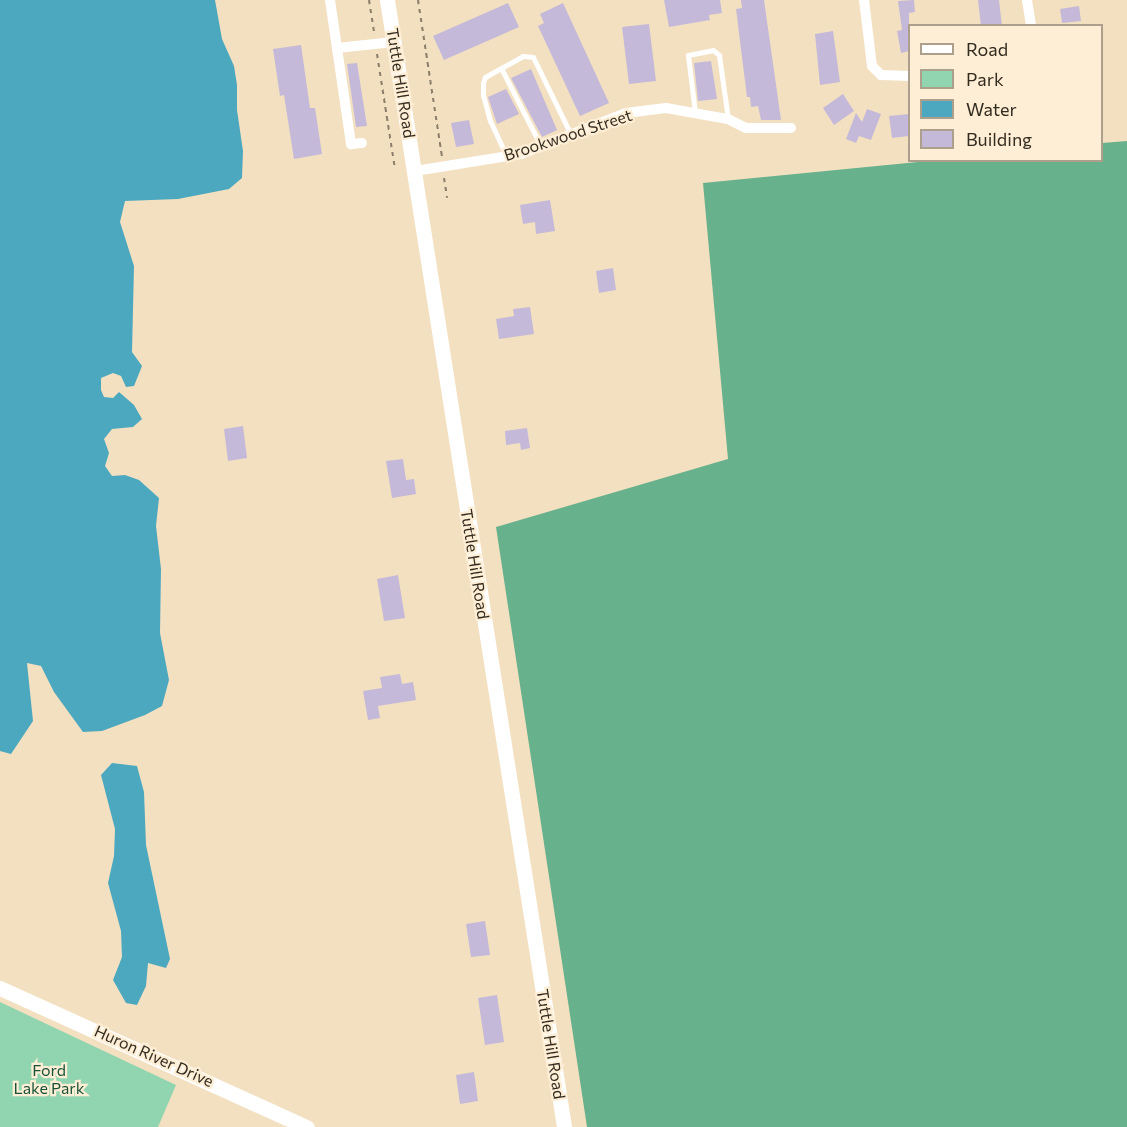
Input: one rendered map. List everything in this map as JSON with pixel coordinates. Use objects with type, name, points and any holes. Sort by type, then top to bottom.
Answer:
[{"type":"main road","name":"Tuttle Hill Road","points":[[387,0],[564,1127]]},
{"type":"main road","name":"Huron River Drive","points":[[0,988],[307,1127]]},
{"type":"street","points":[[330,0],[351,144],[362,143]]},
{"type":"street","points":[[864,0],[872,66],[881,75],[908,76]]},
{"type":"street","points":[[1027,0],[1031,24]]},
{"type":"street","points":[[337,48],[394,42]]},
{"type":"street","name":"Brookwood Street","points":[[415,171],[507,157],[542,147],[626,113],[666,108],[728,119],[746,128],[791,128]]},
{"type":"lane","points":[[696,113],[688,55],[713,50],[719,55],[728,119]]},
{"type":"lane","points":[[507,157],[490,121],[483,95],[485,77],[523,56],[534,57],[571,135]]},
{"type":"lane","points":[[501,68],[542,147]]},
{"type":"path","points":[[369,0],[396,169]]},
{"type":"path","points":[[418,0],[447,198]]},
{"type":"green space","points":[[1127,141],[1127,1127],[587,1127],[496,527],[728,459],[703,183],[918,162],[1103,162],[1103,143]]},
{"type":"green space","name":"Ford Lake Park","points":[[0,1002],[176,1085],[158,1127],[0,1127]]},
{"type":"water","points":[[0,0],[215,0],[222,39],[234,66],[243,151],[242,178],[229,189],[178,199],[125,201],[120,222],[134,266],[132,352],[142,366],[134,386],[126,387],[121,376],[113,373],[101,378],[101,390],[104,397],[113,398],[119,392],[134,405],[142,419],[133,427],[112,429],[104,439],[109,453],[105,466],[112,476],[125,475],[139,480],[159,498],[156,526],[161,569],[160,633],[169,680],[162,706],[102,731],[83,732],[54,692],[41,666],[27,663],[33,721],[11,754],[0,751]]},
{"type":"water","points":[[112,763],[137,766],[144,792],[146,845],[170,959],[166,968],[148,963],[146,986],[137,1005],[126,1003],[113,980],[122,957],[121,931],[108,883],[114,856],[115,829],[101,775]]},
{"type":"building","points":[[664,0],[720,0],[722,13],[709,15],[710,20],[669,27]]},
{"type":"building","points":[[741,0],[764,0],[781,120],[761,120],[758,106],[751,107],[750,97],[747,97],[736,9],[742,8]]},
{"type":"building","points":[[914,0],[915,12],[909,13],[908,51],[901,53],[897,31],[902,30],[898,1]]},
{"type":"building","points":[[978,0],[999,0],[1002,24],[981,24]]},
{"type":"building","points":[[508,3],[519,27],[444,60],[433,36]]},
{"type":"building","points":[[563,3],[609,103],[580,116],[538,26],[544,23],[540,14]]},
{"type":"building","points":[[1079,6],[1081,21],[1062,23],[1060,9]]},
{"type":"building","points":[[649,24],[656,81],[629,84],[622,27]]},
{"type":"building","points":[[833,31],[840,82],[820,85],[815,34]]},
{"type":"building","points":[[301,45],[310,108],[315,108],[322,154],[294,159],[284,95],[280,96],[273,49]]},
{"type":"building","points":[[711,61],[717,99],[698,101],[694,63]]},
{"type":"building","points":[[357,63],[367,126],[356,127],[347,64]]},
{"type":"building","points":[[531,69],[557,130],[542,137],[511,78]]},
{"type":"building","points":[[506,89],[519,114],[497,124],[488,97]]},
{"type":"building","points":[[843,94],[854,111],[834,125],[823,108]]},
{"type":"building","points":[[867,109],[881,114],[871,140],[859,136],[856,143],[846,139],[856,113],[862,122]]},
{"type":"building","points":[[908,114],[908,136],[892,138],[889,116]]},
{"type":"building","points":[[469,120],[474,144],[456,147],[451,123]]},
{"type":"building","points":[[550,200],[555,231],[536,234],[535,222],[523,224],[520,205]]},
{"type":"building","points":[[613,268],[616,290],[599,293],[596,271]]},
{"type":"building","points":[[530,307],[534,334],[499,339],[496,319],[514,316],[513,309]]},
{"type":"building","points":[[243,426],[247,458],[228,461],[224,429]]},
{"type":"building","points":[[527,428],[530,448],[521,450],[520,443],[506,445],[505,431]]},
{"type":"building","points":[[403,459],[406,480],[414,479],[416,494],[392,498],[386,461]]},
{"type":"building","points":[[398,575],[405,618],[384,621],[377,579]]},
{"type":"building","points":[[400,674],[402,684],[413,682],[416,700],[378,706],[380,718],[368,720],[363,691],[382,688],[380,677]]},
{"type":"building","points":[[485,921],[490,955],[471,957],[466,924]]},
{"type":"building","points":[[497,995],[504,1042],[485,1045],[478,998]]},
{"type":"building","points":[[474,1072],[478,1101],[460,1104],[456,1075]]}]
